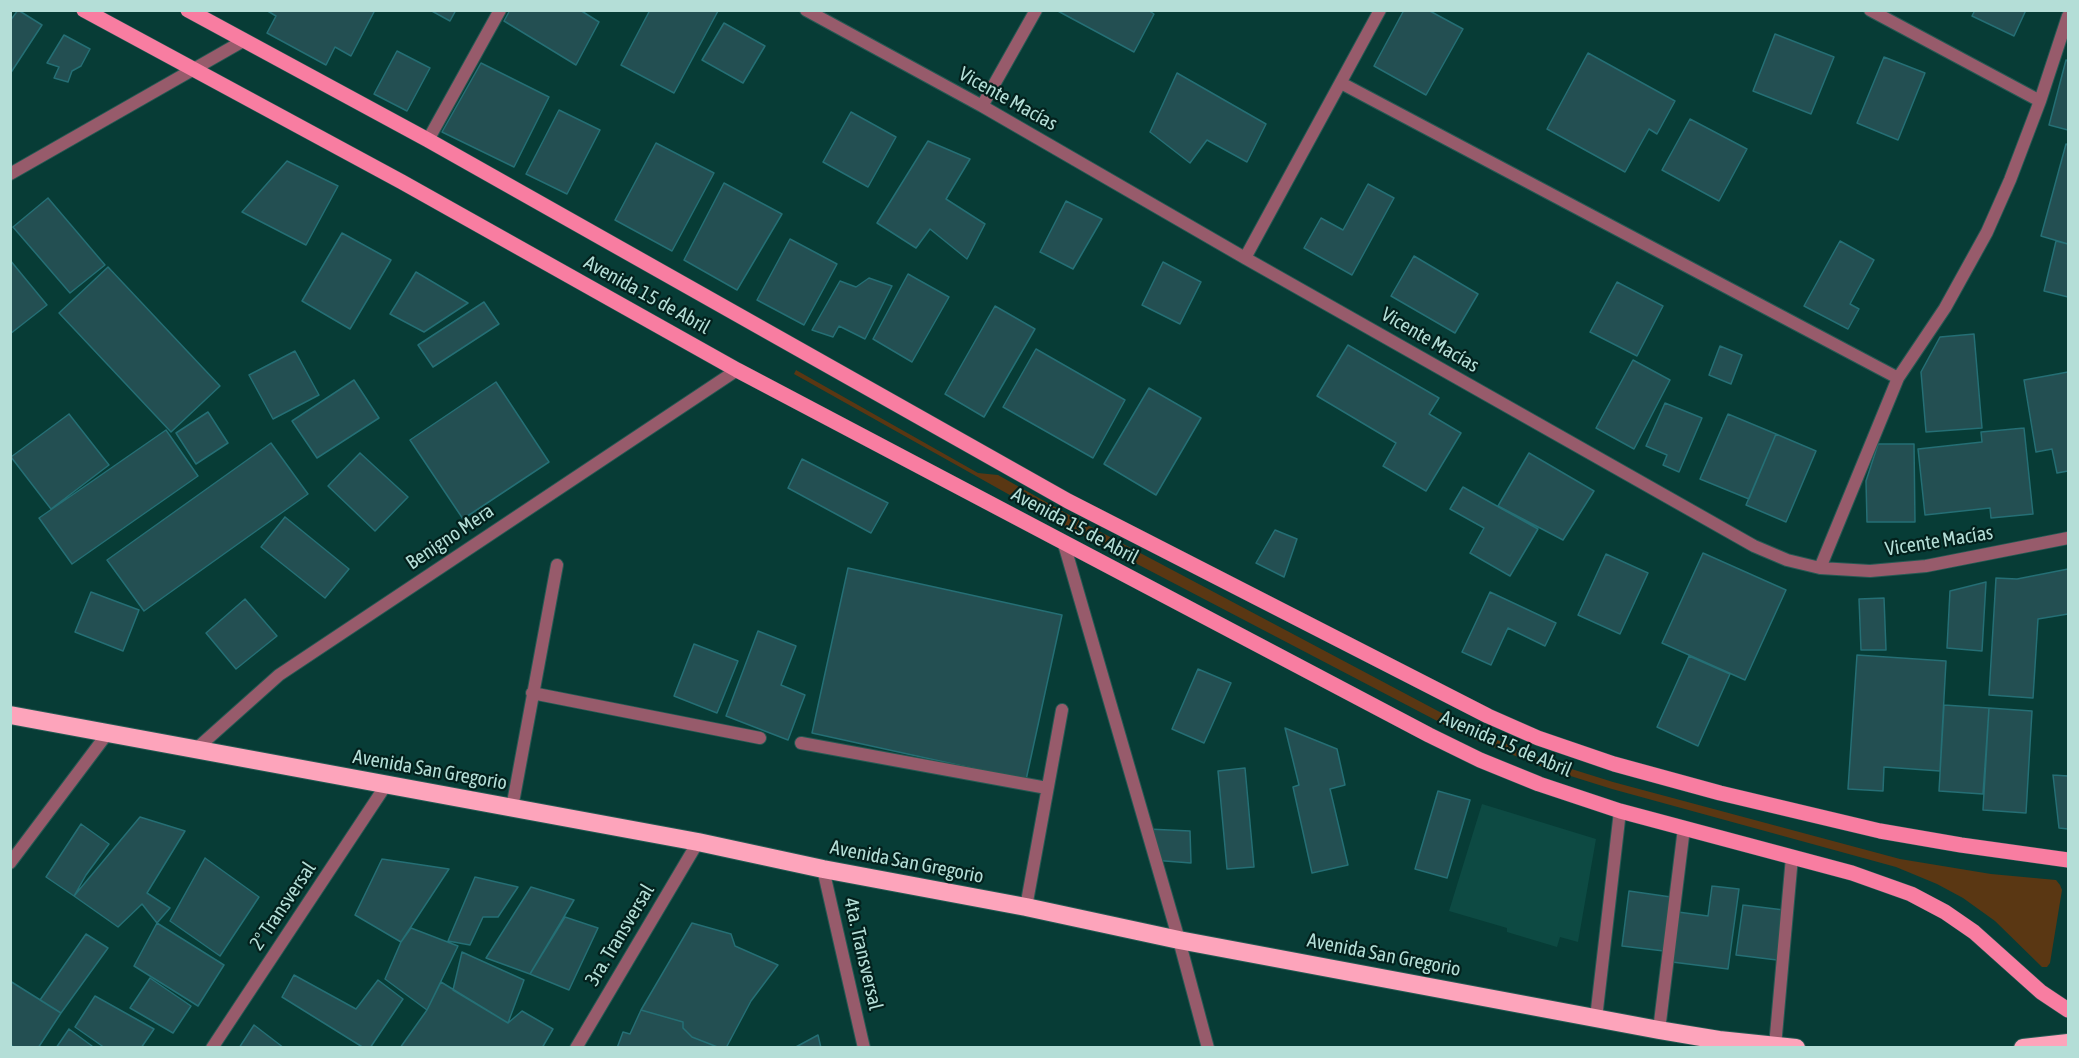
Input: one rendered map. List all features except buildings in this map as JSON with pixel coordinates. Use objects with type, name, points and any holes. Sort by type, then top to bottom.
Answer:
[{"type":"highway","name":"Avenida San Gregorio","points":[[10,715],[698,842],[823,869],[1026,906],[1179,940],[1659,1030],[1796,1047]]},
{"type":"highway","points":[[2023,1047],[2068,1043]]},
{"type":"main road","name":"Avenida 15 de Abril","points":[[84,10],[402,182],[737,370],[1064,544],[1480,760],[1539,784],[1620,811],[1852,873],[1911,894],[1945,912],[1997,951],[2041,992],[2068,1010]]},
{"type":"main road","name":"Avenida 15 de Abril","points":[[188,10],[428,141],[1068,501],[1488,717],[1538,738],[1614,764],[1720,793],[1880,831],[2068,860]]},
{"type":"street","points":[[428,141],[500,10]]},
{"type":"street","name":"Vicente Macías","points":[[807,10],[982,106],[1245,258],[1754,546],[1788,560],[1820,568],[1870,571],[1926,566],[2068,538]]},
{"type":"street","points":[[982,106],[1036,10]]},
{"type":"street","points":[[1245,258],[1380,10]]},
{"type":"street","points":[[1870,10],[2040,101]]},
{"type":"street","points":[[1820,568],[1898,378],[1946,308],[1987,232],[2010,180],[2040,101],[2068,16]]},
{"type":"street","points":[[10,174],[243,41]]},
{"type":"street","points":[[1341,83],[1898,378]]},
{"type":"street","name":"Benigno Mera","points":[[195,750],[279,675],[737,370]]},
{"type":"street","points":[[1064,544],[1208,1047]]},
{"type":"street","points":[[512,808],[557,565]]},
{"type":"street","points":[[532,693],[760,738]]},
{"type":"street","points":[[1026,906],[1062,710]]},
{"type":"street","points":[[10,863],[107,734]]},
{"type":"street","points":[[801,743],[1047,788]]},
{"type":"street","name":"2º Transversal","points":[[212,1047],[386,785]]},
{"type":"street","points":[[1596,1018],[1620,811]]},
{"type":"street","points":[[1659,1030],[1684,828]]},
{"type":"street","name":"3ra. Transversal","points":[[576,1047],[698,842]]},
{"type":"street","points":[[1775,1046],[1792,857]]},
{"type":"street","name":"4ta. Transversal","points":[[823,869],[864,1047]]},
{"type":"street","points":[[2041,992],[2068,1018]]},
{"type":"shaded area","points":[[796,370],[978,473],[998,475],[1080,521],[1470,728],[1546,761],[1613,782],[1900,859],[1991,874],[2056,880],[2062,890],[2050,963],[2047,967],[2042,967],[1995,921],[1963,898],[1896,867],[1612,789],[1545,768],[1464,735],[1074,531],[794,374]]},
{"type":"shaded area","points":[[1482,804],[1596,839],[1578,942],[1560,937],[1557,947],[1507,932],[1507,928],[1449,911]]}]
